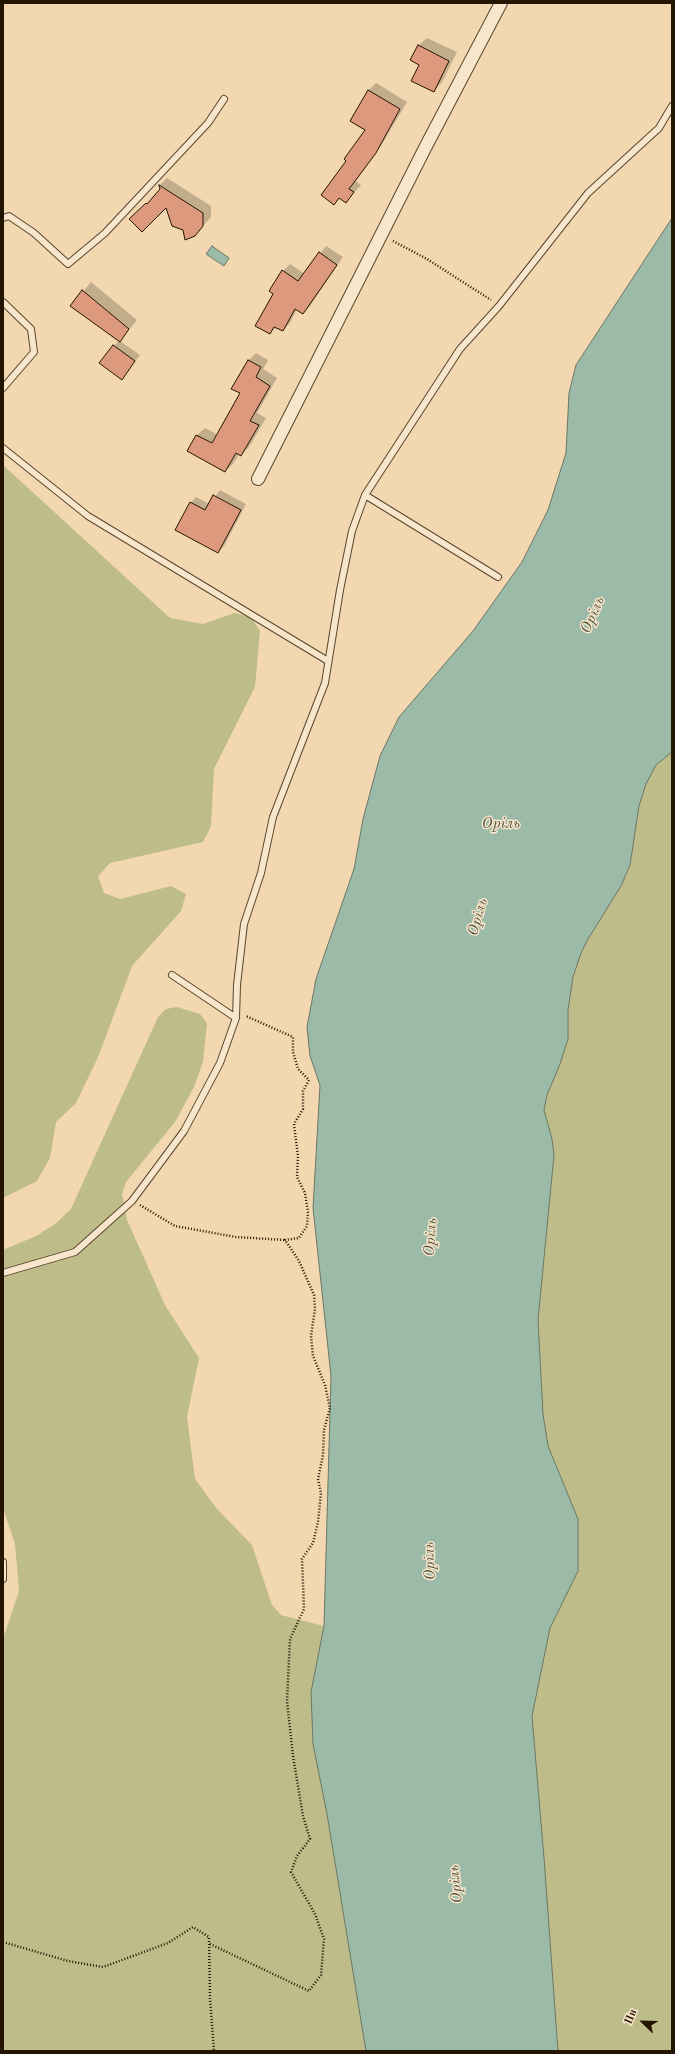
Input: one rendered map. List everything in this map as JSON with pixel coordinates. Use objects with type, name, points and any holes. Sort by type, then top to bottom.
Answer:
[{"type":"street","points":[[258,479],[425,148],[501,3]]},
{"type":"lane","points":[[3,218],[9,216],[34,233],[68,264],[110,228],[208,123],[224,100]]},
{"type":"lane","points":[[3,1273],[75,1252],[132,1201],[184,1130],[220,1063],[236,1014],[237,985],[244,924],[261,873],[273,817],[325,683],[352,532],[364,495],[460,349],[499,306],[588,193],[659,128],[672,106]]},
{"type":"lane","points":[[3,302],[31,329],[34,352],[3,388]]},
{"type":"lane","points":[[3,448],[88,516],[328,660]]},
{"type":"lane","points":[[364,495],[498,577]]},
{"type":"lane","points":[[172,975],[236,1014]]},
{"type":"lane","points":[[3,1562],[3,1579]]},
{"type":"path","points":[[382,235],[427,259],[499,306]]},
{"type":"path","points":[[132,1201],[175,1226],[236,1237],[285,1240],[299,1238],[306,1226],[307,1206],[305,1193],[297,1177],[298,1156],[294,1124],[303,1109],[303,1091],[308,1080],[298,1069],[293,1052],[293,1037],[236,1014]]},
{"type":"path","points":[[210,1944],[309,1990],[321,1975],[324,1940],[315,1914],[291,1872],[297,1856],[310,1839],[301,1801],[287,1702],[290,1639],[304,1608],[302,1559],[313,1543],[318,1522],[320,1493],[318,1479],[323,1455],[324,1430],[330,1408],[325,1385],[313,1356],[311,1336],[315,1309],[314,1295],[299,1261],[285,1240]]},
{"type":"path","points":[[3,1942],[68,1961],[103,1967],[168,1943],[193,1927],[209,1936],[210,1998],[214,2051]]},
{"type":"shaded area","points":[[672,218],[672,2051],[3,2051],[3,1639],[19,1591],[15,1544],[3,1508],[3,1250],[36,1236],[55,1224],[71,1209],[158,1017],[166,1009],[177,1007],[200,1014],[207,1023],[203,1062],[194,1087],[175,1122],[126,1182],[122,1194],[127,1220],[165,1305],[199,1358],[187,1417],[195,1479],[217,1509],[252,1545],[272,1605],[281,1615],[324,1626],[331,1376],[313,1208],[320,1085],[310,1056],[307,1027],[316,979],[354,869],[363,819],[380,756],[399,717],[473,631],[522,562],[548,510],[566,453],[569,393],[576,365]]},
{"type":"shaded area","points":[[3,465],[170,618],[203,624],[235,613],[251,617],[260,631],[255,687],[214,769],[211,826],[203,842],[110,863],[98,876],[104,893],[120,899],[171,886],[186,894],[181,911],[132,966],[99,1055],[76,1103],[56,1122],[50,1158],[37,1181],[3,1198]]},
{"type":"water","name":"Орiль","points":[[672,218],[672,752],[656,765],[646,784],[639,806],[630,865],[621,886],[581,953],[573,977],[568,1010],[568,1039],[560,1064],[547,1095],[544,1110],[552,1139],[554,1155],[538,1320],[543,1414],[548,1446],[578,1519],[578,1571],[550,1628],[532,1716],[558,2051],[366,2051],[327,1814],[313,1744],[311,1692],[324,1626],[331,1376],[313,1208],[320,1085],[310,1056],[307,1027],[316,979],[354,869],[363,819],[380,756],[399,717],[473,631],[522,562],[548,510],[566,453],[569,393],[576,365]]},
{"type":"water","points":[[212,246],[229,258],[224,266],[206,254]]},
{"type":"building","points":[[418,45],[449,61],[434,92],[411,81],[419,65],[410,60]]},
{"type":"building","points":[[368,90],[400,109],[376,153],[349,189],[354,192],[346,203],[339,198],[334,205],[321,195],[346,161],[344,159],[365,130],[350,121]]},
{"type":"building","points":[[159,185],[203,213],[203,226],[195,236],[185,240],[183,230],[172,226],[166,208],[142,232],[129,219],[146,203],[147,204],[160,189]]},
{"type":"building","points":[[319,252],[337,265],[303,314],[295,309],[283,331],[274,327],[270,334],[255,326],[273,294],[269,291],[282,270],[298,281]]},
{"type":"building","points":[[82,290],[129,329],[120,342],[70,306]]},
{"type":"building","points":[[113,345],[135,361],[122,380],[99,363]]},
{"type":"building","points":[[248,360],[261,367],[256,377],[270,386],[250,421],[259,425],[241,456],[236,453],[225,472],[187,451],[196,435],[212,443],[240,393],[231,389]]},
{"type":"building","points":[[213,495],[241,510],[218,553],[175,530],[190,502],[205,510]]},
{"type":"water label","name":"Оріль","points":[[593,615]]},
{"type":"water label","name":"Оріль","points":[[478,917]]},
{"type":"water label","name":"Оріль","points":[[431,1237]]},
{"type":"water label","name":"Оріль","points":[[430,1561]]},
{"type":"water label","name":"Оріль","points":[[456,1884]]}]
